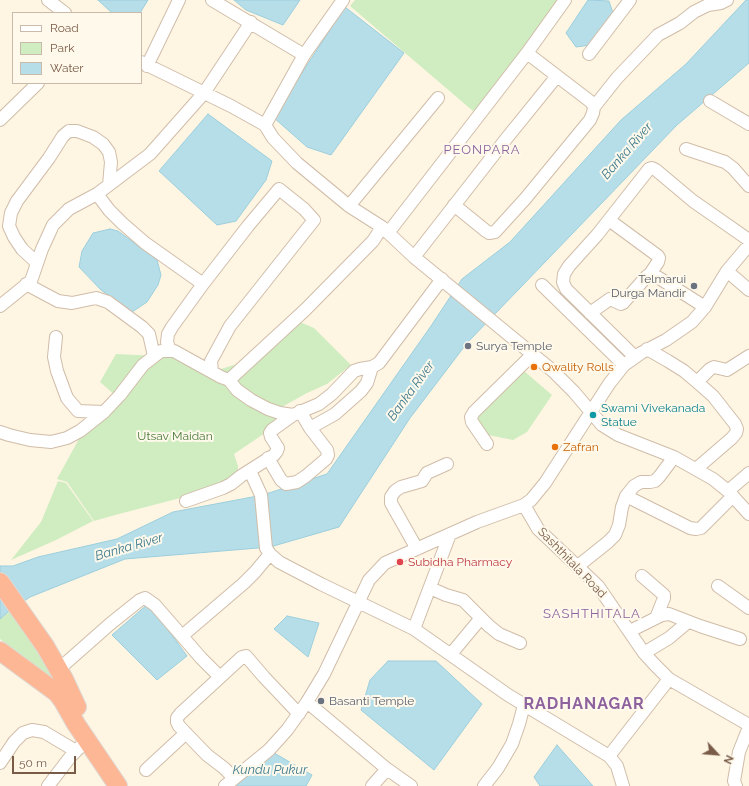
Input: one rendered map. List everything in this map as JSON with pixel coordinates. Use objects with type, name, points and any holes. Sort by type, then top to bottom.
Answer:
[{"type":"highway","points":[[0,582],[36,632],[59,669],[79,711],[82,742]]},
{"type":"highway","points":[[0,651],[57,693],[76,724],[82,742],[118,786]]},
{"type":"street","points":[[48,0],[64,12]]},
{"type":"street","points":[[179,0],[144,64],[231,106],[265,125],[273,138],[297,162],[349,206],[385,230],[414,257],[455,289],[490,320],[553,371],[574,392],[602,425],[618,435],[674,457],[713,479],[749,514]]},
{"type":"street","points":[[212,0],[304,55]]},
{"type":"street","points":[[265,125],[304,55],[343,0]]},
{"type":"street","points":[[229,380],[310,305],[385,230],[527,53],[565,0]]},
{"type":"street","points":[[589,54],[630,0]]},
{"type":"street","points":[[454,206],[489,233],[495,232],[525,199],[590,120],[594,107],[617,78],[658,35],[680,23],[694,12],[708,5],[727,0]]},
{"type":"street","points":[[0,306],[31,281],[42,249],[53,225],[70,209],[97,194],[150,154],[204,93],[250,22]]},
{"type":"street","points":[[527,53],[591,102],[594,107]]},
{"type":"street","points":[[414,257],[557,76]]},
{"type":"street","points":[[0,120],[37,84]]},
{"type":"street","points":[[349,206],[438,98]]},
{"type":"street","points":[[710,101],[749,124]]},
{"type":"street","points":[[37,263],[22,249],[14,237],[9,226],[11,213],[17,201],[50,158],[63,136],[69,131],[77,131],[93,137],[103,144],[109,152],[111,162],[109,185]]},
{"type":"street","points":[[686,149],[725,162],[748,183]]},
{"type":"street","points":[[635,356],[566,289],[563,282],[564,274],[569,266],[609,220],[647,172],[652,168],[656,170],[693,201],[749,240]]},
{"type":"street","points":[[170,351],[168,334],[202,284],[279,189],[304,209],[314,220],[230,326],[211,361],[212,372]]},
{"type":"street","points":[[97,194],[109,210],[122,223],[202,284]]},
{"type":"street","points":[[590,313],[610,299],[621,304],[623,303],[650,274],[659,258],[609,220]]},
{"type":"street","points":[[225,786],[269,750],[299,714],[324,674],[369,580],[385,564],[478,522],[524,505],[538,493],[590,412],[624,365],[635,356],[679,332],[692,322],[705,307],[727,271],[749,245]]},
{"type":"street","points":[[727,271],[749,290]]},
{"type":"street","points":[[650,274],[659,278],[705,307]]},
{"type":"street","points":[[186,501],[232,484],[277,452],[278,448],[270,433],[275,427],[297,413],[319,404],[354,371],[372,367],[378,363],[442,279]]},
{"type":"street","points":[[26,284],[58,302],[72,303],[96,298],[108,302],[142,326],[148,334],[154,356]]},
{"type":"street","points":[[542,285],[624,365]]},
{"type":"street","points":[[56,336],[54,357],[57,371],[67,398],[78,411],[104,412]]},
{"type":"street","points":[[647,349],[684,371],[697,382],[713,396],[735,424],[736,433],[732,438],[696,469]]},
{"type":"street","points":[[0,432],[30,440],[51,442],[67,438],[80,431],[104,412],[120,395],[143,365],[154,356],[161,351],[174,351],[229,380],[237,390],[251,400],[268,409],[280,413],[297,413],[327,450],[328,455],[326,459],[306,476],[297,482],[286,484],[281,480],[268,458]]},
{"type":"street","points":[[487,444],[472,422],[471,417],[474,412],[532,355]]},
{"type":"street","points":[[697,382],[710,369],[714,367],[727,370],[749,356]]},
{"type":"street","points":[[310,428],[335,414],[361,391],[367,384],[372,367]]},
{"type":"street","points":[[578,566],[615,535],[626,496],[634,486],[641,482],[655,481],[674,457]]},
{"type":"street","points":[[417,549],[391,503],[391,497],[395,490],[422,481],[427,473],[447,464]]},
{"type":"street","points":[[250,470],[260,495],[268,551],[279,562],[414,629],[524,705],[609,756],[617,766],[623,786]]},
{"type":"street","points":[[626,496],[690,528],[696,529],[701,528],[749,473]]},
{"type":"street","name":"Sashthitala Road","points":[[524,505],[538,529],[598,586],[644,653],[669,679],[749,726]]},
{"type":"street","points":[[414,629],[450,534]]},
{"type":"street","points":[[182,636],[244,583],[255,572],[268,551]]},
{"type":"street","points":[[642,576],[664,595],[656,618]]},
{"type":"street","points":[[718,586],[749,608]]},
{"type":"street","points":[[430,588],[463,600],[499,634],[520,644]]},
{"type":"street","points":[[59,669],[140,600],[145,598],[156,605],[201,658],[220,677]]},
{"type":"street","points":[[630,631],[662,615],[669,614],[688,622],[740,639]]},
{"type":"street","points":[[451,654],[481,618]]},
{"type":"street","points":[[644,653],[669,638],[688,622]]},
{"type":"street","points":[[234,778],[207,755],[186,733],[177,722],[178,718],[220,677],[242,657],[246,656],[299,714]]},
{"type":"street","points":[[609,756],[669,679]]},
{"type":"street","points":[[307,702],[386,769],[411,786]]},
{"type":"street","points":[[484,786],[498,768],[512,744],[524,705]]},
{"type":"street","points":[[732,784],[739,752],[749,726]]},
{"type":"street","points":[[0,763],[14,742],[23,733],[32,730],[82,742],[48,786]]},
{"type":"street","points":[[146,770],[186,733]]},
{"type":"street","points":[[372,786],[386,769]]},
{"type":"green space","points":[[355,0],[563,0],[487,103],[473,111],[350,6]]},
{"type":"green space","points":[[300,322],[314,328],[351,365],[327,384],[307,393],[273,412],[212,372],[252,359]]},
{"type":"green space","name":"Utsav Maidan","points":[[167,353],[229,387],[280,420],[265,433],[234,454],[238,471],[211,490],[94,521],[67,482],[57,479],[80,437],[123,402],[100,382],[116,354],[159,356]]},
{"type":"green space","points":[[517,365],[552,395],[527,432],[513,440],[488,435],[476,420],[489,396]]},
{"type":"green space","points":[[58,481],[66,483],[93,521],[56,540],[11,560],[41,522]]},
{"type":"green space","points":[[13,609],[62,687],[0,639],[0,619]]},
{"type":"water","points":[[98,0],[148,0],[141,12],[111,12]]},
{"type":"water","points":[[234,0],[300,0],[283,25],[246,10]]},
{"type":"water","points":[[588,0],[609,1],[614,16],[590,45],[576,47],[566,33]]},
{"type":"water","name":"Banka River","points":[[746,0],[749,0],[749,63],[677,125],[467,343],[410,418],[339,527],[270,547],[125,559],[30,597],[0,619],[0,566],[13,566],[38,557],[117,539],[173,512],[263,495],[327,474],[431,326],[462,279],[510,242],[621,120],[686,64]]},
{"type":"water","points":[[345,7],[404,53],[331,155],[307,147],[273,117]]},
{"type":"water","points":[[208,114],[272,161],[266,180],[236,221],[217,225],[159,171]]},
{"type":"water","points":[[110,229],[118,231],[157,260],[161,275],[158,285],[147,302],[132,312],[101,290],[79,267],[82,251],[93,233]]},
{"type":"water","points":[[149,603],[187,656],[157,680],[112,635]]},
{"type":"water","points":[[287,616],[319,623],[308,657],[274,629]]},
{"type":"water","points":[[388,661],[436,661],[482,704],[434,770],[361,710],[370,680]]},
{"type":"water","points":[[557,745],[593,786],[540,786],[534,777]]},
{"type":"water","name":"Kundu Pukur","points":[[269,750],[312,775],[306,786],[225,786]]},
{"type":"place","name":"Telmarui Durga Mandir","points":[[694,286]]},
{"type":"place","name":"Surya Temple","points":[[468,346]]},
{"type":"place","name":"Qwality Rolls","points":[[534,367]]},
{"type":"place","name":"Swami Vivekanada Statue","points":[[593,415]]},
{"type":"place","name":"Zafran","points":[[555,447]]},
{"type":"place","name":"Subidha Pharmacy","points":[[400,562]]},
{"type":"place","name":"Basanti Temple","points":[[321,701]]},
{"type":"district","name":"PEONPARA","points":[[482,150]]},
{"type":"district","name":"SASHTHITALA","points":[[592,614]]},
{"type":"district","name":"RADHANAGAR","points":[[584,704]]}]
